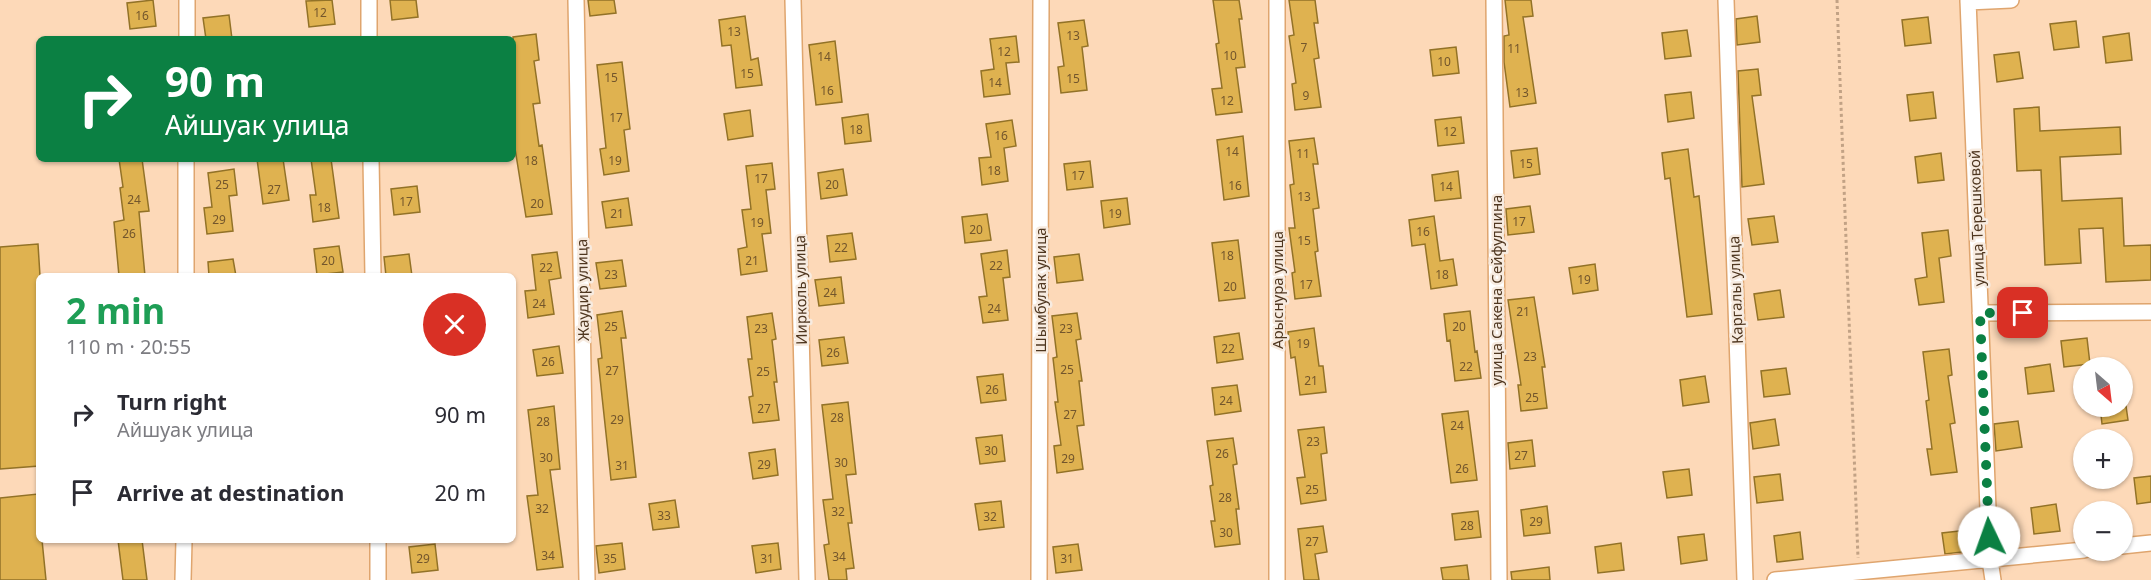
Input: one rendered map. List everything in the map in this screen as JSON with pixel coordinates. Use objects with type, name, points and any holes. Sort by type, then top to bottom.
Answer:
[{"type":"street","points":[[187,0],[187,36]]},
{"type":"street","points":[[369,0],[369,36]]},
{"type":"street","name":"Жаудир улица","points":[[576,0],[588,580]]},
{"type":"street","name":"Иирколь улица","points":[[793,0],[807,580]]},
{"type":"street","name":"Шымбулак улица","points":[[1039,580],[1041,0]]},
{"type":"street","name":"Арыснура улица","points":[[1277,0],[1277,580]]},
{"type":"street","name":"улица Сакена Сейфуллина","points":[[1494,0],[1499,580]]},
{"type":"street","name":"Каргалы улица","points":[[1726,0],[1745,580]]},
{"type":"street","points":[[1968,1],[2011,0]]},
{"type":"street","name":"улица Терешковой","points":[[1968,1],[1990,560],[1993,580]]},
{"type":"street","points":[[186,162],[186,273]]},
{"type":"street","points":[[371,162],[373,273]]},
{"type":"street","points":[[1980,313],[2151,312]]},
{"type":"street","points":[[183,580],[184,543]]},
{"type":"street","points":[[378,543],[378,580]]},
{"type":"street","points":[[2133,545],[2151,543]]},
{"type":"street","points":[[1775,580],[2073,551]]},
{"type":"path","points":[[1837,0],[1858,572]]},
{"type":"building","points":[[153,0],[156,26],[130,29],[127,3]]},
{"type":"building","points":[[332,0],[335,24],[309,27],[306,1]]},
{"type":"building","points":[[390,0],[416,0],[418,17],[392,20]]},
{"type":"building","points":[[588,0],[614,0],[616,13],[590,16]]},
{"type":"building","points":[[1213,0],[1239,0],[1245,67],[1236,68],[1242,112],[1216,115],[1212,89],[1222,88]]},
{"type":"building","points":[[1289,0],[1315,0],[1318,23],[1314,23],[1319,58],[1314,59],[1321,107],[1295,110],[1292,84],[1296,83],[1289,36],[1294,35]]},
{"type":"building","points":[[1505,0],[1531,0],[1533,16],[1523,17],[1536,103],[1510,107],[1504,62],[1504,36],[1509,35]]},
{"type":"building","points":[[229,15],[232,36],[206,36],[203,18]]},
{"type":"building","points":[[745,16],[751,60],[758,58],[762,85],[736,88],[731,45],[722,46],[719,20]]},
{"type":"building","points":[[1757,16],[1760,42],[1737,45],[1736,19]]},
{"type":"building","points":[[1928,17],[1931,43],[1905,46],[1902,20]]},
{"type":"building","points":[[1084,20],[1088,46],[1082,47],[1087,90],[1061,93],[1058,67],[1064,66],[1058,23]]},
{"type":"building","points":[[2076,21],[2079,47],[2054,50],[2050,24]]},
{"type":"building","points":[[1687,30],[1691,56],[1665,59],[1662,33]]},
{"type":"building","points":[[2129,33],[2132,60],[2106,63],[2103,37]]},
{"type":"building","points":[[536,34],[539,60],[534,61],[540,103],[533,104],[539,146],[542,145],[552,214],[526,217],[516,155],[516,37]]},
{"type":"building","points":[[1016,36],[1019,62],[1006,63],[1010,94],[984,97],[981,71],[994,69],[990,39]]},
{"type":"building","points":[[835,41],[842,102],[816,105],[809,45]]},
{"type":"building","points":[[1456,47],[1459,73],[1433,76],[1430,50]]},
{"type":"building","points":[[2019,52],[2023,78],[1997,82],[1994,55]]},
{"type":"building","points":[[622,62],[630,129],[624,130],[629,171],[604,175],[600,149],[606,148],[597,65]]},
{"type":"building","points":[[1758,69],[1761,95],[1752,96],[1764,184],[1742,187],[1738,71]]},
{"type":"building","points":[[1691,92],[1694,118],[1668,122],[1665,95]]},
{"type":"building","points":[[1933,92],[1936,118],[1910,121],[1907,95]]},
{"type":"building","points":[[2039,107],[2040,131],[2120,127],[2121,154],[2060,157],[2062,201],[2122,198],[2124,246],[2151,245],[2151,280],[2106,282],[2103,228],[2079,229],[2081,263],[2045,265],[2041,170],[2017,171],[2014,109]]},
{"type":"building","points":[[750,110],[753,136],[728,140],[724,114]]},
{"type":"building","points":[[868,114],[871,141],[845,144],[842,118]]},
{"type":"building","points":[[1461,117],[1464,143],[1438,146],[1435,120]]},
{"type":"building","points":[[1012,120],[1016,146],[1004,148],[1008,181],[982,185],[979,158],[991,157],[986,124]]},
{"type":"building","points":[[1243,136],[1249,196],[1224,200],[1217,140]]},
{"type":"building","points":[[1314,138],[1318,164],[1313,164],[1319,208],[1313,209],[1318,251],[1315,252],[1321,296],[1295,299],[1292,273],[1295,272],[1289,228],[1295,228],[1290,185],[1294,184],[1289,141]]},
{"type":"building","points":[[1537,148],[1540,174],[1514,178],[1511,151]]},
{"type":"building","points":[[1688,149],[1694,197],[1699,196],[1712,314],[1687,317],[1670,178],[1665,179],[1662,153]]},
{"type":"building","points":[[1941,153],[1944,180],[1918,183],[1915,157]]},
{"type":"building","points":[[1090,161],[1093,187],[1067,190],[1064,164]]},
{"type":"building","points":[[119,162],[142,162],[149,211],[139,212],[145,273],[119,273],[114,222],[124,220],[120,188],[123,187]]},
{"type":"building","points":[[257,162],[283,162],[289,200],[263,204]]},
{"type":"building","points":[[311,162],[331,162],[339,218],[313,222],[310,195],[316,195]]},
{"type":"building","points":[[772,163],[775,189],[766,190],[771,233],[762,234],[767,271],[741,275],[738,249],[747,247],[742,210],[751,209],[746,166]]},
{"type":"building","points":[[234,169],[237,195],[229,196],[233,231],[207,234],[204,208],[212,207],[208,173]]},
{"type":"building","points":[[843,169],[847,195],[821,199],[818,173]]},
{"type":"building","points":[[1458,171],[1461,198],[1435,201],[1432,175]]},
{"type":"building","points":[[417,186],[420,212],[394,215],[391,189]]},
{"type":"building","points":[[628,198],[632,225],[606,228],[602,202]]},
{"type":"building","points":[[1127,198],[1130,224],[1104,228],[1101,201]]},
{"type":"building","points":[[1530,206],[1534,232],[1508,235],[1506,209]]},
{"type":"building","points":[[987,214],[991,240],[965,243],[962,217]]},
{"type":"building","points":[[1434,216],[1440,261],[1453,259],[1457,285],[1431,289],[1425,244],[1412,246],[1409,220]]},
{"type":"building","points":[[1774,216],[1778,242],[1752,245],[1748,219]]},
{"type":"building","points":[[1948,230],[1951,256],[1939,258],[1944,302],[1919,305],[1915,279],[1927,277],[1922,233]]},
{"type":"building","points":[[852,233],[856,259],[830,262],[827,236]]},
{"type":"building","points":[[1238,240],[1245,298],[1219,301],[1212,243]]},
{"type":"building","points":[[38,244],[40,273],[36,273],[36,466],[0,469],[0,247]]},
{"type":"building","points":[[339,246],[343,272],[317,273],[314,249]]},
{"type":"building","points":[[1007,250],[1010,277],[1003,278],[1008,320],[983,323],[979,297],[987,296],[981,254]]},
{"type":"building","points":[[557,252],[561,278],[549,280],[554,314],[528,318],[525,291],[536,290],[532,255]]},
{"type":"building","points":[[409,254],[412,273],[386,273],[384,257]]},
{"type":"building","points":[[1079,254],[1083,280],[1057,283],[1054,257]]},
{"type":"building","points":[[233,259],[235,273],[209,273],[208,262]]},
{"type":"building","points":[[622,260],[626,286],[600,289],[596,263]]},
{"type":"building","points":[[1595,264],[1598,290],[1573,294],[1569,268]]},
{"type":"building","points":[[841,277],[844,303],[819,306],[815,280]]},
{"type":"building","points":[[1780,290],[1784,317],[1758,320],[1754,294]]},
{"type":"building","points":[[1534,297],[1545,367],[1542,367],[1547,408],[1521,411],[1518,385],[1521,385],[1508,300]]},
{"type":"building","points":[[622,311],[626,338],[621,338],[636,477],[611,480],[598,359],[602,358],[597,315]]},
{"type":"building","points":[[1470,311],[1481,378],[1455,381],[1444,314]]},
{"type":"building","points":[[772,313],[776,339],[772,340],[777,382],[774,382],[779,420],[753,423],[749,397],[753,396],[748,359],[752,359],[747,317]]},
{"type":"building","points":[[1077,313],[1081,339],[1076,340],[1082,381],[1079,381],[1084,425],[1077,426],[1083,469],[1057,473],[1054,446],[1061,445],[1055,402],[1058,402],[1053,358],[1057,357],[1052,316]]},
{"type":"building","points":[[1314,328],[1319,366],[1323,366],[1326,392],[1300,395],[1295,357],[1291,358],[1288,332]]},
{"type":"building","points":[[1239,333],[1243,359],[1217,363],[1214,337]]},
{"type":"building","points":[[844,337],[848,363],[822,366],[819,340]]},
{"type":"building","points":[[2087,338],[2089,357],[2073,357],[2073,366],[2064,367],[2061,341]]},
{"type":"building","points":[[559,346],[563,373],[537,376],[533,350]]},
{"type":"building","points":[[1949,349],[1952,375],[1948,376],[1955,423],[1950,424],[1957,472],[1931,475],[1927,449],[1932,449],[1926,401],[1929,400],[1923,352]]},
{"type":"building","points":[[2050,364],[2054,391],[2028,394],[2025,368]]},
{"type":"building","points":[[1786,368],[1790,394],[1764,397],[1761,371]]},
{"type":"building","points":[[1003,374],[1006,400],[981,403],[977,377]]},
{"type":"building","points":[[1705,376],[1709,402],[1683,406],[1680,380]]},
{"type":"building","points":[[1237,385],[1241,411],[1215,415],[1212,388]]},
{"type":"building","points":[[848,402],[856,474],[846,475],[852,523],[848,523],[854,568],[846,569],[847,580],[829,580],[824,545],[829,544],[823,500],[833,499],[822,405]]},
{"type":"building","points":[[554,406],[560,469],[550,470],[563,567],[537,570],[527,496],[538,495],[528,410]]},
{"type":"building","points":[[1468,411],[1477,480],[1451,483],[1442,414]]},
{"type":"building","points":[[2101,417],[2128,417],[2128,420],[2102,424]]},
{"type":"building","points":[[1775,419],[1779,445],[1753,449],[1750,423]]},
{"type":"building","points":[[2018,421],[2022,447],[1996,451],[1994,424]]},
{"type":"building","points":[[1324,427],[1327,453],[1321,454],[1326,500],[1301,504],[1297,478],[1305,477],[1298,430]]},
{"type":"building","points":[[1002,435],[1005,461],[980,464],[976,438]]},
{"type":"building","points":[[1233,438],[1237,464],[1233,465],[1239,509],[1236,509],[1240,544],[1215,547],[1211,521],[1215,521],[1210,486],[1213,485],[1207,441]]},
{"type":"building","points":[[1532,440],[1535,466],[1510,469],[1508,443]]},
{"type":"building","points":[[775,449],[778,475],[753,479],[749,453]]},
{"type":"building","points":[[1689,469],[1692,495],[1667,498],[1663,472]]},
{"type":"building","points":[[1780,474],[1783,500],[1757,503],[1754,477]]},
{"type":"building","points":[[2151,476],[2151,502],[2137,504],[2134,478]]},
{"type":"building","points":[[36,494],[36,543],[42,543],[46,580],[0,580],[0,498]]},
{"type":"building","points":[[675,500],[679,527],[653,530],[649,504]]},
{"type":"building","points":[[1001,501],[1004,527],[979,530],[975,504]]},
{"type":"building","points":[[2056,504],[2060,531],[2034,534],[2031,508]]},
{"type":"building","points":[[1547,506],[1550,533],[1524,536],[1521,510]]},
{"type":"building","points":[[1478,511],[1481,537],[1455,540],[1452,514]]},
{"type":"building","points":[[1323,526],[1327,552],[1315,554],[1319,580],[1304,580],[1298,529]]},
{"type":"building","points":[[1968,530],[1971,551],[1945,554],[1942,533]]},
{"type":"building","points":[[1800,532],[1803,559],[1777,562],[1774,536]]},
{"type":"building","points":[[1704,534],[1707,560],[1681,564],[1678,537]]},
{"type":"building","points":[[118,543],[142,543],[147,580],[123,580]]},
{"type":"building","points":[[622,543],[625,569],[599,573],[596,546]]},
{"type":"building","points":[[778,543],[781,569],[756,573],[752,546]]},
{"type":"building","points":[[1621,543],[1624,570],[1598,573],[1595,547]]},
{"type":"building","points":[[435,544],[438,570],[412,573],[409,547]]},
{"type":"building","points":[[1078,544],[1082,570],[1056,573],[1053,547]]},
{"type":"building","points":[[1467,565],[1469,580],[1443,580],[1441,568]]},
{"type":"building","points":[[1549,567],[1550,580],[1512,580],[1511,572]]},
{"type":"route","points":[[1989,537],[1980,313],[2023,313]]}]
